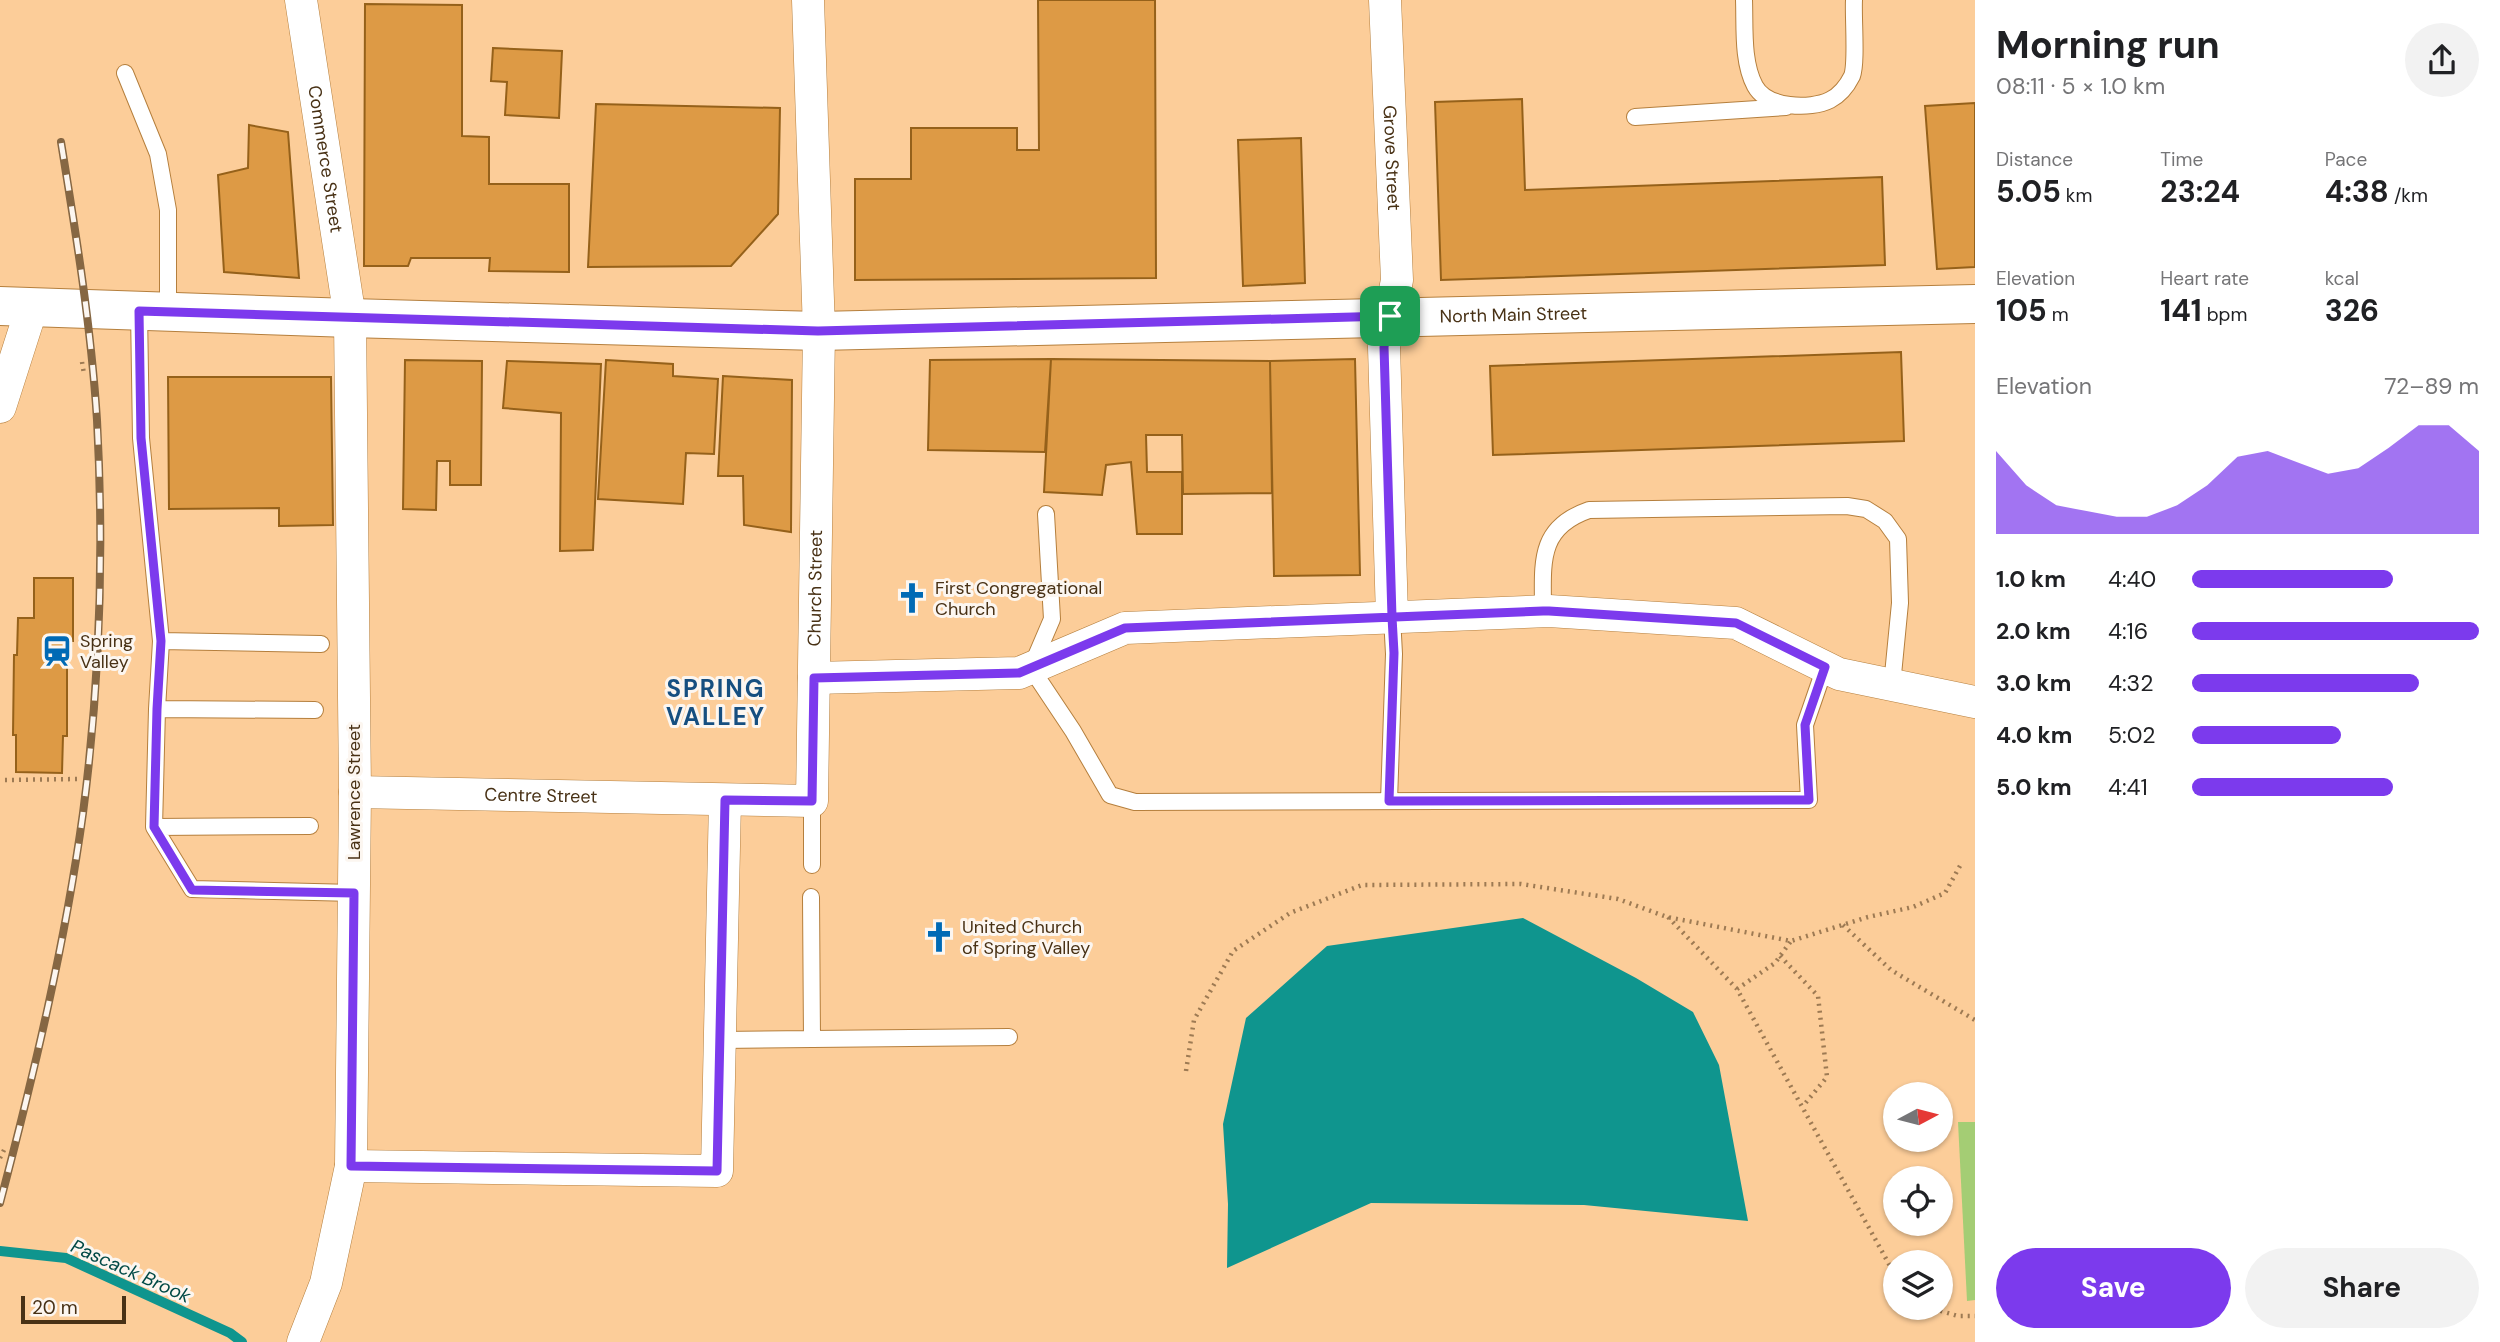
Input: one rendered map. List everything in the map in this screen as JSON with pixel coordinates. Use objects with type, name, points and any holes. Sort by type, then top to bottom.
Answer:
[{"type":"main road","name":"North Main Street","points":[[16,306],[818,331],[1975,304]]},
{"type":"street","name":"Commerce Street","points":[[301,0],[350,318]]},
{"type":"street","name":"Church Street","points":[[808,0],[818,331],[812,801]]},
{"type":"street","name":"Grove Street","points":[[1385,0],[1397,280],[1384,347],[1392,617]]},
{"type":"street","points":[[0,407],[16,306]]},
{"type":"street","name":"Lawrence Street","points":[[303,1342],[327,1283],[351,1166],[355,792],[350,318]]},
{"type":"street","points":[[814,678],[1019,673],[1125,628],[1543,611],[1736,623],[1839,674],[1975,702]]},
{"type":"street","name":"Centre Street","points":[[355,792],[725,800]]},
{"type":"street","points":[[351,1166],[717,1171],[725,800],[812,801]]},
{"type":"lane","points":[[1744,0],[1745,40],[1751,75],[1757,89],[1770,99],[1787,104],[1812,105]]},
{"type":"lane","points":[[1634,117],[1812,105],[1830,100],[1843,91],[1853,74],[1854,0]]},
{"type":"lane","points":[[125,73],[158,154],[168,210],[153,312],[141,438],[161,641],[154,827],[192,890],[354,893]]},
{"type":"lane","points":[[1543,611],[1543,567],[1553,532],[1571,516],[1589,510],[1847,506],[1866,509],[1885,521],[1898,539],[1900,603],[1892,685]]},
{"type":"lane","points":[[1046,514],[1052,619],[1031,668],[1073,731],[1110,795],[1135,802],[1809,800],[1805,725],[1825,667]]},
{"type":"lane","points":[[1389,801],[1394,653],[1392,617]]},
{"type":"lane","points":[[161,641],[321,644]]},
{"type":"lane","points":[[157,709],[315,710]]},
{"type":"lane","points":[[812,801],[812,865]]},
{"type":"lane","points":[[154,827],[310,826]]},
{"type":"lane","points":[[811,897],[812,1039]]},
{"type":"lane","points":[[719,1040],[1009,1037]]},
{"type":"path","points":[[82,362],[85,374]]},
{"type":"path","points":[[5,780],[78,779]]},
{"type":"path","points":[[1186,1071],[1194,1020],[1233,951],[1290,913],[1362,885],[1521,884],[1618,899],[1667,917],[1791,941],[1913,906],[1945,893],[1961,864]]},
{"type":"path","points":[[1667,917],[1737,989],[1883,1253]]},
{"type":"path","points":[[1843,925],[1891,971],[1975,1020]]},
{"type":"path","points":[[1737,989],[1775,963],[1791,941]]},
{"type":"path","points":[[1780,956],[1818,996],[1827,1077],[1804,1106]]},
{"type":"path","points":[[0,1158],[5,1148]]},
{"type":"path","points":[[1953,1315],[1975,1316]]},
{"type":"green space","points":[[1958,1122],[1975,1122],[1975,1300],[1967,1301]]},
{"type":"water","points":[[1523,918],[1636,978],[1693,1012],[1719,1065],[1748,1221],[1584,1205],[1371,1203],[1227,1268],[1228,1204],[1223,1124],[1246,1018],[1327,946]]},
{"type":"building","points":[[1038,0],[1155,0],[1156,278],[855,280],[855,179],[911,179],[911,128],[1017,128],[1017,150],[1039,150]]},
{"type":"building","points":[[365,4],[462,5],[462,136],[489,137],[489,184],[569,184],[569,272],[489,271],[490,258],[411,258],[408,266],[364,266]]},
{"type":"building","points":[[493,48],[562,51],[559,118],[505,115],[507,82],[491,81]]},
{"type":"building","points":[[1522,99],[1525,190],[1882,177],[1885,265],[1441,280],[1435,102]]},
{"type":"building","points":[[1975,103],[1975,267],[1937,269],[1925,106]]},
{"type":"building","points":[[596,104],[780,108],[778,214],[731,266],[588,267]]},
{"type":"building","points":[[249,125],[288,132],[299,278],[224,272],[218,175],[248,168]]},
{"type":"building","points":[[1301,138],[1305,283],[1243,286],[1238,140]]},
{"type":"building","points":[[1901,352],[1904,441],[1493,455],[1490,366]]},
{"type":"building","points":[[1051,359],[1270,361],[1272,493],[1183,494],[1182,435],[1146,435],[1147,472],[1182,472],[1182,534],[1137,534],[1131,462],[1106,465],[1102,495],[1044,492]]},
{"type":"building","points":[[1051,359],[1045,452],[928,450],[930,360]]},
{"type":"building","points":[[1355,359],[1360,575],[1274,576],[1270,361]]},
{"type":"building","points":[[405,360],[482,361],[481,485],[450,485],[450,461],[437,461],[436,510],[403,509]]},
{"type":"building","points":[[606,360],[673,364],[673,376],[718,379],[714,454],[686,453],[683,504],[598,499]]},
{"type":"building","points":[[507,361],[601,364],[593,550],[560,551],[561,413],[503,408]]},
{"type":"building","points":[[723,376],[792,380],[791,532],[744,525],[743,476],[718,476]]},
{"type":"building","points":[[168,377],[331,377],[333,525],[279,526],[279,508],[169,509]]},
{"type":"building","points":[[34,578],[73,578],[73,641],[64,641],[63,656],[67,656],[67,736],[63,736],[62,773],[16,772],[16,735],[13,735],[14,655],[17,655],[18,618],[34,618]]},
{"type":"waterway","name":"Pascack Brook","points":[[0,1251],[66,1258],[230,1333],[242,1342]]},
{"type":"railway","points":[[0,1203],[58,960],[76,862],[89,764],[97,666],[100,567],[97,420],[87,315],[61,142]]},
{"type":"place","name":"First Congregational Church","points":[[912,598]]},
{"type":"place","name":"Spring Valley","points":[[57,651]]},
{"type":"place","name":"United Church of Spring Valley","points":[[939,937]]},
{"type":"district","name":"SPRING VALLEY","points":[[716,702]]},
{"type":"route","points":[[1390,316],[818,331],[139,311],[141,438],[161,641],[154,827],[192,890],[354,893],[351,1166],[717,1171],[725,800],[812,801],[814,678],[1019,673],[1125,628],[1303,621],[1392,617],[1543,611],[1736,623],[1825,667],[1805,725],[1809,800],[1389,801],[1394,653],[1392,617],[1384,347],[1390,316]]}]
